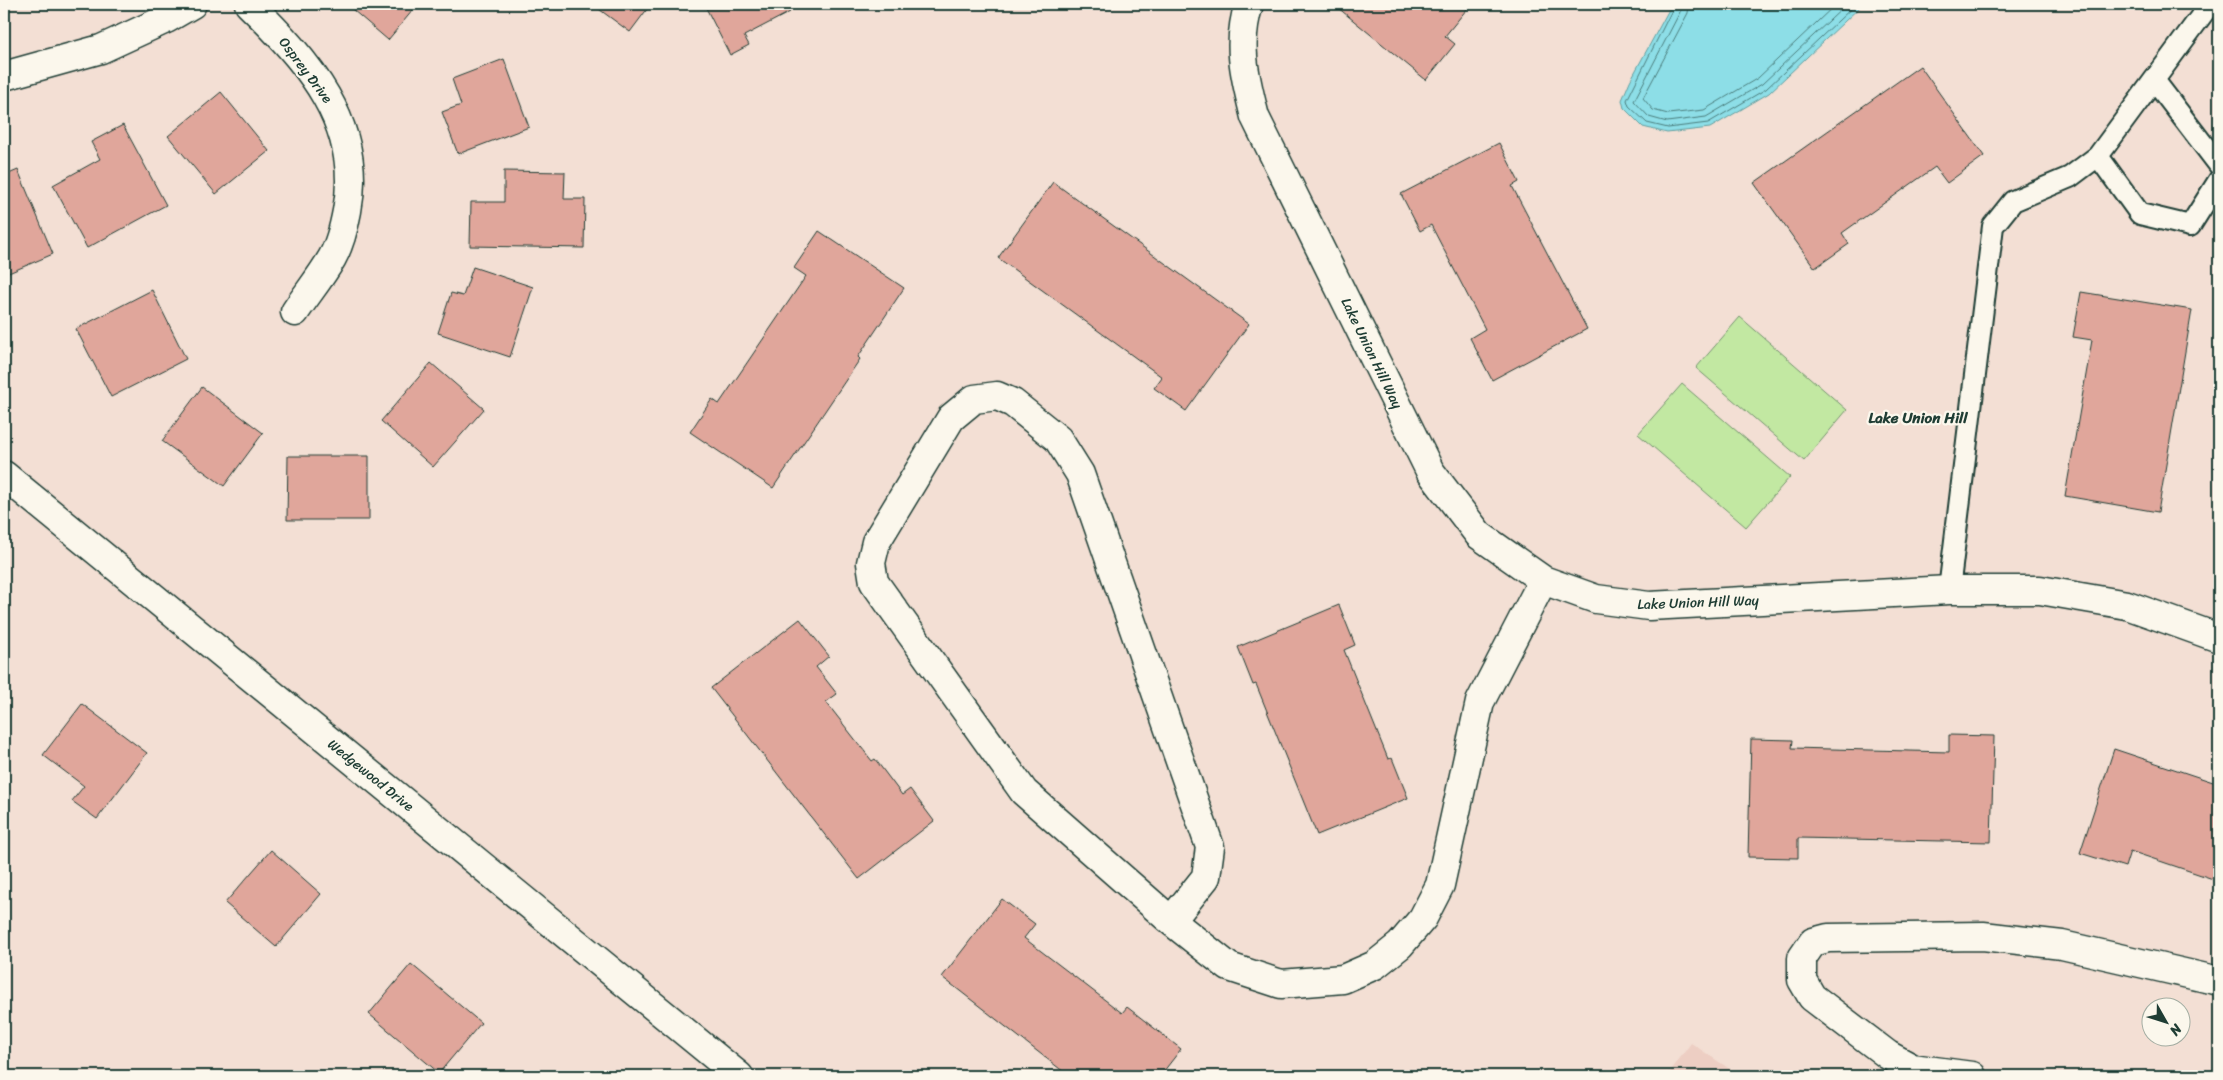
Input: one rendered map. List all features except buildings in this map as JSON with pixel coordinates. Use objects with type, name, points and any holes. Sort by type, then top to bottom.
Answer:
[{"type":"street","points":[[4,76],[101,49],[162,12],[192,4]]},
{"type":"street","name":"Osprey Drive","points":[[249,4],[274,27],[314,76],[336,112],[348,149],[351,190],[343,231],[332,257],[295,312]]},
{"type":"street","name":"Lake Union Hill Way","points":[[1249,4],[1244,21],[1243,70],[1255,117],[1430,471],[1479,535],[1543,580],[1596,599],[1649,606],[1949,590],[2040,590],[2127,605],[2219,638]]},
{"type":"street","points":[[1171,921],[1206,877],[1210,848],[1080,474],[1058,439],[1013,402],[997,396],[974,399],[951,418],[876,542],[871,563],[874,582],[1024,792],[1171,921],[1229,967],[1281,984],[1343,979],[1375,965],[1400,945],[1423,918],[1440,885],[1480,702],[1543,580]]},
{"type":"street","name":"Wedgewood Drive","points":[[4,475],[739,1076]]},
{"type":"street","points":[[1972,1076],[1912,1068],[1888,1055],[1812,997],[1802,980],[1802,958],[1813,942],[1828,938],[1983,936],[2062,945],[2219,981]]},
{"type":"lane","points":[[1949,590],[1992,226],[2013,201],[2070,177],[2098,156],[2210,4]]},
{"type":"lane","points":[[2154,80],[2219,165]]},
{"type":"lane","points":[[2098,156],[2140,214],[2190,226],[2219,180]]},
{"type":"shaded area","points":[[1691,1043],[1740,1076],[1667,1076]]},
{"type":"green space","points":[[1740,317],[1847,410],[1804,461],[1696,368]]},
{"type":"green space","points":[[1682,384],[1790,477],[1746,527],[1638,434]]},
{"type":"water","points":[[1672,4],[1863,4],[1769,93],[1710,128],[1667,133],[1643,127],[1624,108],[1622,100],[1630,81]]},
{"type":"district","name":"Lake Union Hill","points":[[1918,418]]}]
